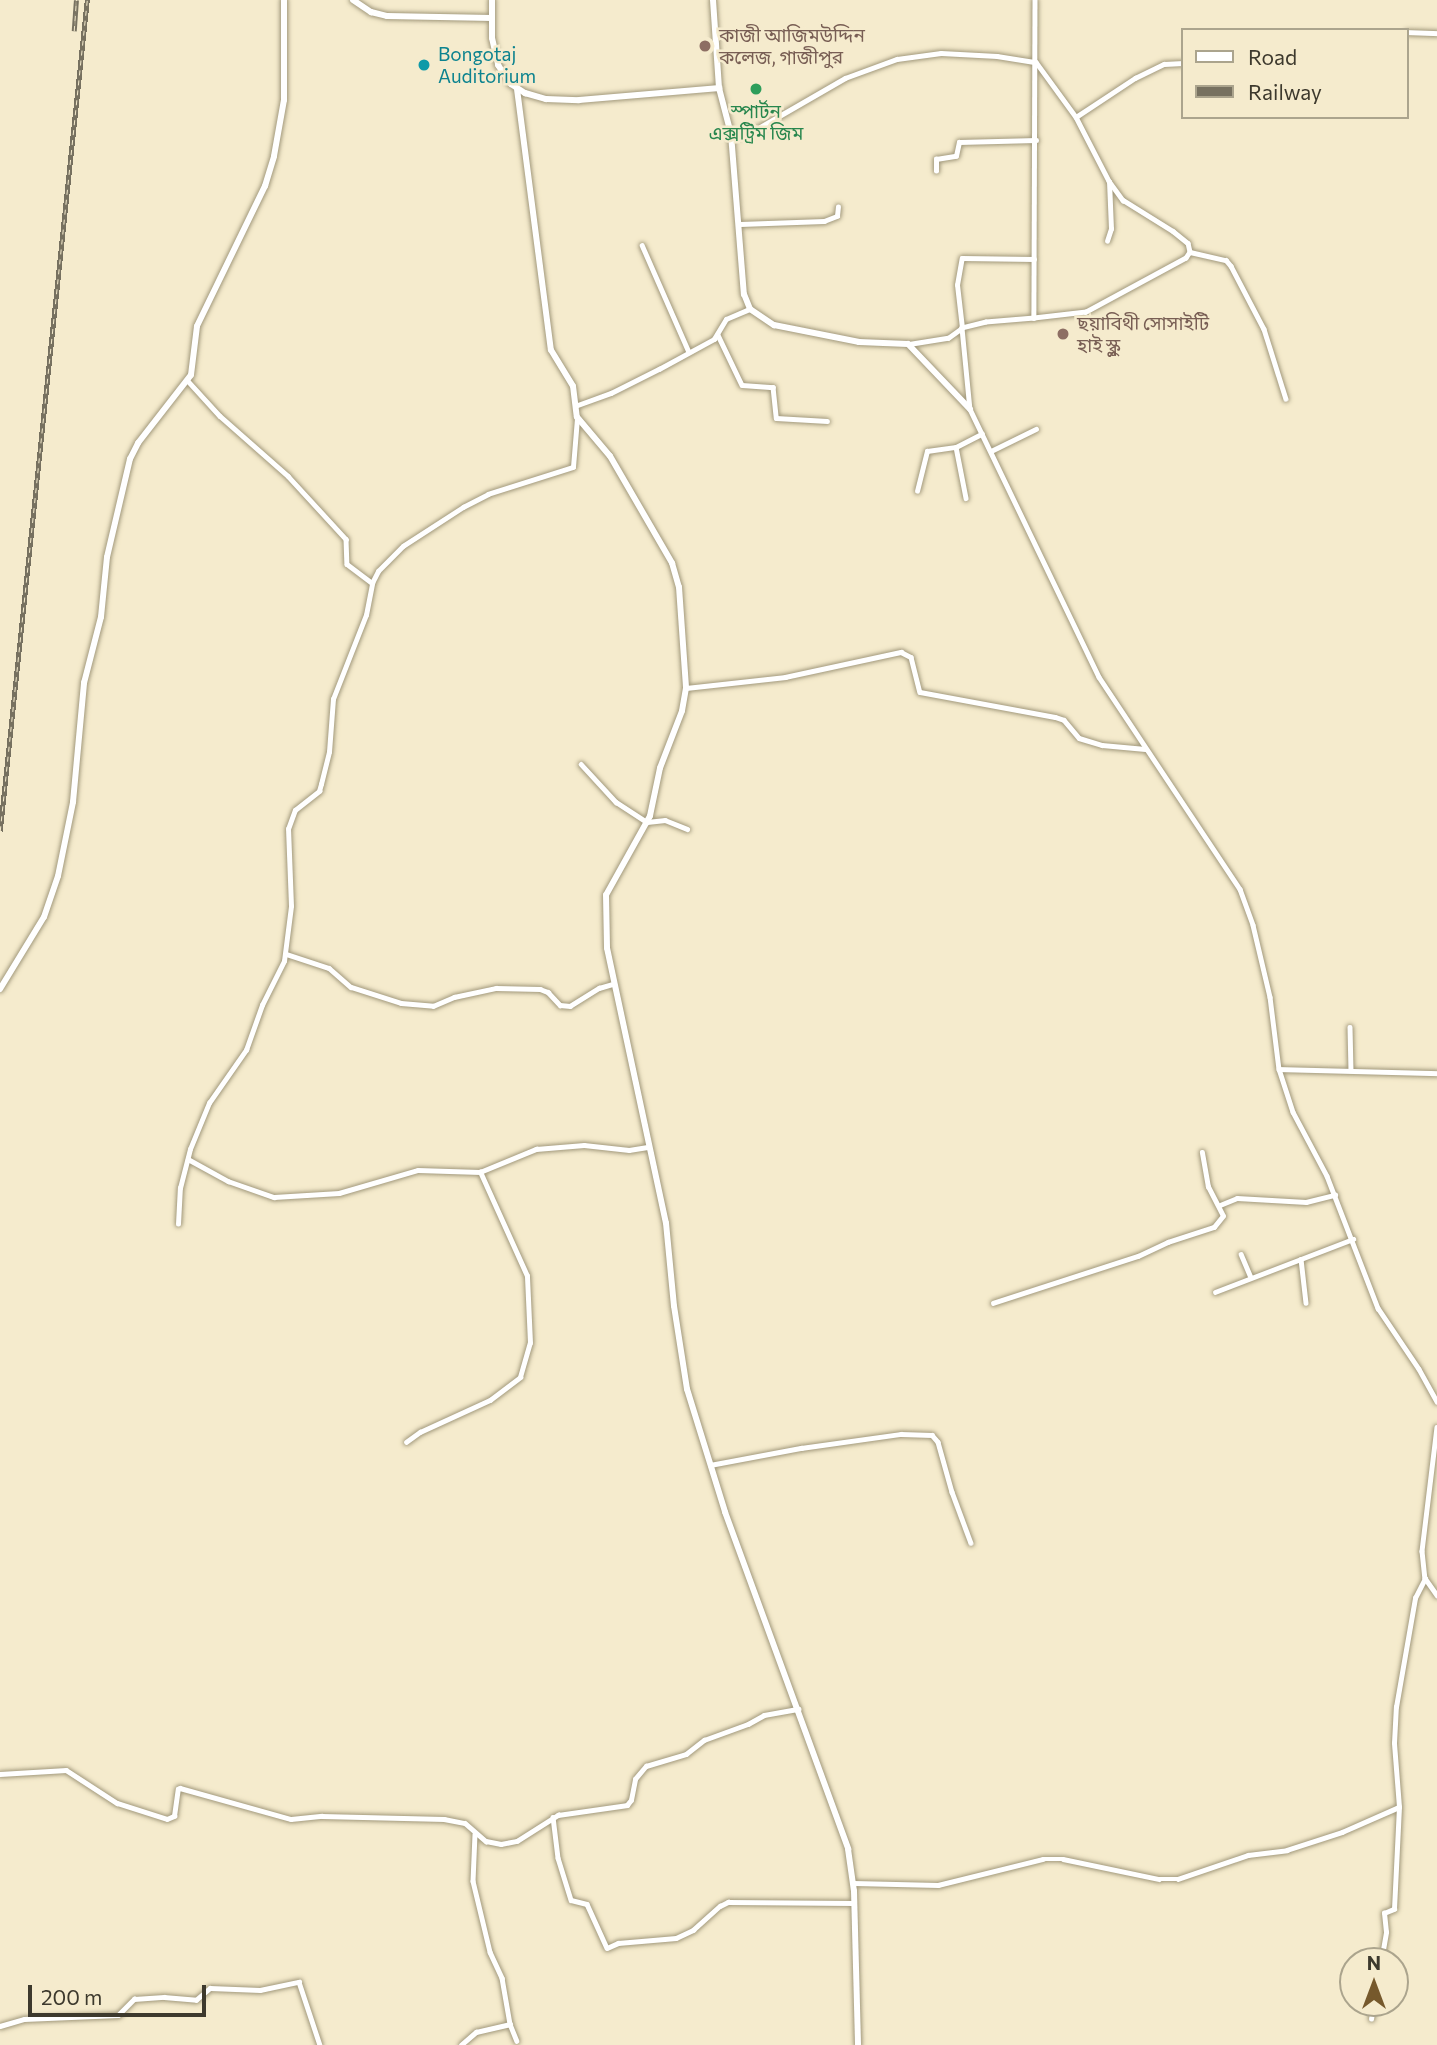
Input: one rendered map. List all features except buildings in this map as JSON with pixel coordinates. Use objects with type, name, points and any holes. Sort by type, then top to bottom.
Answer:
[{"type":"street","points":[[0,989],[44,917],[58,876],[73,802],[84,683],[101,617],[107,557],[130,459],[169,401],[188,381],[193,370],[197,327],[265,186],[276,149],[284,100],[284,0]]},
{"type":"street","points":[[353,0],[371,12],[387,16],[492,18]]},
{"type":"street","points":[[178,1224],[180,1188],[188,1158],[209,1103],[246,1050],[286,954],[291,906],[288,829],[295,810],[319,790],[329,752],[333,699],[366,615],[372,583],[378,571],[403,546],[453,513],[488,495],[562,473],[573,467],[577,417],[573,386],[551,350],[517,89],[498,65],[492,0]]},
{"type":"street","points":[[713,0],[719,88],[731,134],[744,294],[750,309],[774,325],[859,342],[908,344],[948,338],[962,328],[986,322],[1086,312],[1186,258],[1190,251],[1188,243],[1123,200],[1108,181],[1076,117],[1036,62],[997,56],[941,53],[897,59],[845,78],[755,130],[737,136],[731,134]]},
{"type":"street","points":[[1034,318],[1035,0]]},
{"type":"street","points":[[1409,32],[1437,33]]},
{"type":"street","points":[[1076,117],[1135,78],[1164,64],[1182,63]]},
{"type":"street","points":[[517,89],[546,99],[579,100],[719,88]]},
{"type":"street","points":[[936,171],[936,159],[956,156],[959,142],[1036,140]]},
{"type":"street","points":[[1107,241],[1111,229],[1108,181]]},
{"type":"street","points":[[740,224],[824,220],[837,216],[838,207]]},
{"type":"street","points":[[642,245],[690,352]]},
{"type":"street","points":[[1190,251],[1226,260],[1231,266],[1264,329],[1286,399]]},
{"type":"street","points":[[970,409],[957,285],[959,260],[1034,259]]},
{"type":"street","points":[[574,407],[611,393],[690,352],[718,335],[726,319],[750,309]]},
{"type":"street","points":[[718,335],[742,385],[772,387],[776,418],[827,421]]},
{"type":"street","points":[[908,344],[970,409],[1099,677],[1145,750],[1240,889],[1253,925],[1270,997],[1279,1069],[1293,1112],[1335,1195],[1378,1308],[1437,1401]]},
{"type":"street","points":[[188,381],[220,416],[288,476],[346,539],[347,564],[372,583]]},
{"type":"street","points":[[577,417],[610,456],[676,573],[686,688],[682,710],[660,768],[654,805],[606,895],[605,923],[613,984],[652,1147],[666,1223],[678,1341],[687,1389],[709,1466],[846,1840],[853,1883],[858,2045]]},
{"type":"street","points":[[991,452],[1036,429]]},
{"type":"street","points":[[917,491],[927,451],[956,447],[982,434]]},
{"type":"street","points":[[956,447],[966,498]]},
{"type":"street","points":[[686,688],[785,677],[901,652],[911,657],[920,692],[1064,720],[1079,738],[1102,746],[1145,750]]},
{"type":"street","points":[[580,764],[615,802],[647,822],[665,820],[687,829]]},
{"type":"street","points":[[286,954],[329,968],[351,987],[401,1003],[422,1005],[433,1006],[496,988],[540,989],[548,992],[560,1005],[570,1006],[599,988],[613,984]]},
{"type":"street","points":[[1350,1027],[1351,1070]]},
{"type":"street","points":[[1279,1069],[1437,1073]]},
{"type":"street","points":[[188,1158],[228,1181],[274,1197],[339,1193],[418,1170],[480,1172],[536,1149],[584,1145],[629,1150],[652,1147]]},
{"type":"street","points":[[993,1303],[1138,1256],[1168,1242],[1214,1227],[1223,1216],[1220,1205],[1208,1187],[1202,1153]]},
{"type":"street","points":[[406,1442],[420,1432],[490,1400],[520,1377],[530,1343],[527,1276],[480,1172]]},
{"type":"street","points":[[1220,1205],[1237,1198],[1306,1202],[1335,1195]]},
{"type":"street","points":[[1214,1292],[1353,1239]]},
{"type":"street","points":[[1241,1254],[1251,1277]]},
{"type":"street","points":[[1301,1259],[1307,1303]]},
{"type":"street","points":[[1437,1427],[1422,1550],[1425,1577],[1437,1595]]},
{"type":"street","points":[[709,1466],[801,1448],[901,1434],[932,1435],[938,1441],[952,1492],[971,1543]]},
{"type":"street","points":[[1384,1947],[1386,1933],[1384,1913],[1394,1909],[1399,1807],[1394,1743],[1396,1707],[1415,1598],[1425,1577]]},
{"type":"street","points":[[0,1774],[66,1770],[117,1803],[167,1819],[174,1816],[177,1789],[180,1788],[291,1819],[322,1816],[444,1819],[465,1823],[486,1841],[501,1844],[517,1841],[553,1817],[626,1805],[631,1800],[635,1779],[646,1766],[686,1754],[704,1740],[748,1724],[764,1715],[798,1709]]},
{"type":"street","points":[[853,1883],[938,1885],[1043,1859],[1063,1859],[1159,1879],[1178,1880],[1248,1855],[1287,1850],[1342,1832],[1399,1807]]},
{"type":"street","points":[[553,1817],[558,1858],[571,1900],[587,1904],[607,1948],[618,1943],[676,1938],[694,1930],[728,1902],[854,1903]]},
{"type":"street","points":[[475,1834],[473,1881],[490,1952],[502,1978],[510,2024],[517,2041]]},
{"type":"street","points":[[0,2026],[24,2018],[118,2015],[134,1999],[164,1997],[196,2000],[211,1989],[260,1990],[299,1982],[320,2045]]},
{"type":"street","points":[[461,2045],[476,2032],[510,2024]]},
{"type":"railway","points":[[74,31],[76,0]]},
{"type":"railway","points":[[0,831],[87,0]]},
{"type":"place","name":"কাজী আজিমউদ্দিন কলেজ, গাজীপুর","points":[[705,46]]},
{"type":"place","name":"Bongotaj Auditorium","points":[[424,65]]},
{"type":"place","name":"স্পার্টন এক্সট্রিম জিম","points":[[756,89]]},
{"type":"place","name":"ছয়াবিথী সোসাইটি হাই স্কুল","points":[[1063,334]]}]
